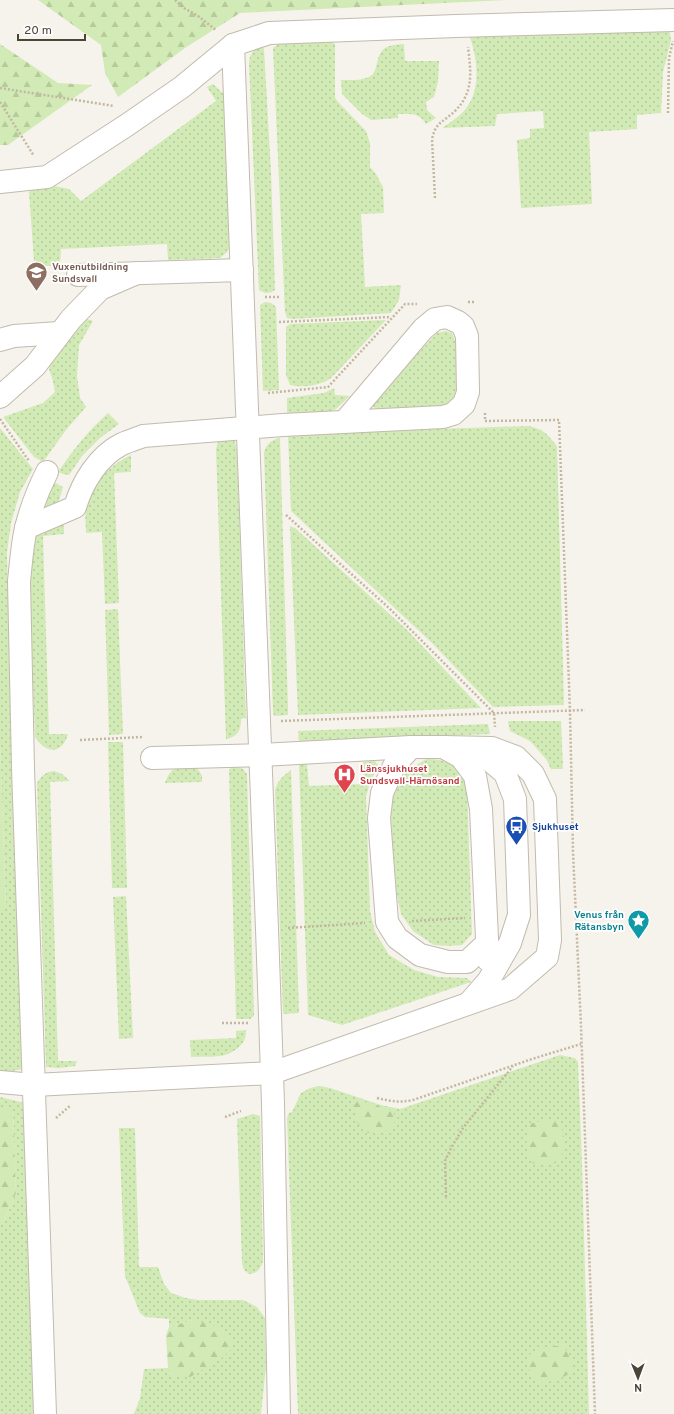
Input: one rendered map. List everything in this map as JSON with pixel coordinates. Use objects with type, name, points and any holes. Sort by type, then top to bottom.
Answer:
[{"type":"street","points":[[0,182],[47,177],[182,87],[234,45],[269,33],[674,20]]},
{"type":"street","points":[[234,45],[272,1073],[279,1414]]},
{"type":"street","points":[[78,276],[242,270]]},
{"type":"street","points":[[0,397],[35,366],[59,333],[100,289],[136,273]]},
{"type":"street","points":[[26,528],[75,507],[79,494],[99,461],[121,444],[143,436],[345,421],[443,417],[453,414],[464,404],[468,392],[467,336],[464,326],[447,317],[435,319],[423,329],[345,421]]},
{"type":"street","points":[[0,340],[14,336],[59,333]]},
{"type":"street","points":[[45,1414],[23,768],[19,581],[26,528],[36,495],[47,472]]},
{"type":"street","points":[[0,1082],[34,1085],[272,1073],[510,989],[547,957],[550,940],[545,799],[533,774],[516,757],[492,748],[411,747],[261,755],[152,758]]},
{"type":"street","points":[[411,747],[394,766],[382,793],[378,818],[387,922],[397,938],[420,955],[448,962],[467,962],[486,944]]},
{"type":"street","points":[[443,747],[461,757],[475,776],[481,809],[483,832],[486,944],[489,980]]},
{"type":"street","points":[[466,1005],[489,980],[510,943],[519,915],[515,799],[505,773],[486,757],[467,747]]},
{"type":"path","points":[[175,0],[184,8],[198,16],[234,45]]},
{"type":"path","points":[[435,198],[432,139],[434,130],[442,121],[455,111],[465,99],[471,79],[468,47],[456,26]]},
{"type":"path","points":[[668,112],[669,58],[674,39]]},
{"type":"path","points":[[0,88],[114,106]]},
{"type":"path","points":[[0,102],[47,177]]},
{"type":"path","points":[[261,297],[278,297]]},
{"type":"path","points":[[467,302],[475,302]]},
{"type":"path","points":[[264,393],[328,387],[405,304],[420,304]]},
{"type":"path","points":[[279,322],[392,317]]},
{"type":"path","points":[[0,419],[29,462],[47,472]]},
{"type":"path","points":[[485,421],[559,420],[570,711],[572,815],[595,1414]]},
{"type":"path","points":[[286,515],[389,608],[494,713],[495,729]]},
{"type":"path","points":[[260,722],[585,710]]},
{"type":"path","points":[[80,740],[144,737]]},
{"type":"path","points":[[568,808],[572,815]]},
{"type":"path","points":[[222,1023],[250,1023]]},
{"type":"path","points":[[377,1098],[391,1102],[413,1100],[513,1065],[581,1044]]},
{"type":"path","points":[[446,1197],[445,1161],[450,1150],[463,1128],[513,1065]]},
{"type":"path","points":[[225,1117],[240,1111]]},
{"type":"green space","points":[[38,0],[506,0],[240,13],[185,48],[118,97],[105,73],[101,45]]},
{"type":"green space","points":[[669,27],[671,40],[663,72],[661,113],[637,115],[637,129],[589,132],[592,204],[521,208],[517,140],[530,138],[530,129],[544,128],[543,111],[497,114],[495,126],[442,128],[460,115],[467,107],[475,87],[475,55],[469,34]]},
{"type":"green space","points":[[330,40],[335,44],[335,98],[366,131],[370,143],[370,167],[376,174],[383,187],[384,213],[361,214],[365,287],[401,285],[399,300],[391,313],[292,319],[287,318],[285,312],[273,48],[281,42]]},
{"type":"green space","points":[[0,44],[58,83],[92,85],[8,145],[0,145]]},
{"type":"green space","points":[[404,44],[405,61],[439,61],[438,82],[434,97],[426,102],[427,110],[436,118],[426,124],[420,117],[414,114],[398,114],[398,118],[371,120],[362,114],[342,94],[341,80],[357,80],[369,77],[374,72],[383,50],[389,46]]},
{"type":"green space","points":[[262,45],[264,49],[271,172],[275,290],[267,293],[259,290],[249,63],[252,52]]},
{"type":"green space","points":[[213,84],[224,94],[232,243],[227,252],[220,258],[168,260],[167,244],[61,249],[60,265],[45,266],[34,261],[29,192],[36,187],[54,186],[69,189],[81,201],[216,101],[207,87]]},
{"type":"green space","points":[[265,302],[271,303],[276,307],[279,390],[263,391],[260,305]]},
{"type":"green space","points":[[87,319],[93,321],[79,345],[77,376],[80,398],[86,407],[66,430],[43,462],[34,457],[3,417],[43,403],[55,392],[49,369],[52,358]]},
{"type":"green space","points":[[386,320],[327,381],[311,386],[290,385],[286,375],[286,327],[290,324]]},
{"type":"green space","points":[[445,331],[452,333],[456,343],[458,387],[454,397],[445,405],[433,407],[378,410],[372,406],[378,396],[437,333]]},
{"type":"green space","points":[[334,388],[335,395],[350,396],[336,409],[329,412],[287,415],[287,398],[324,393]]},
{"type":"green space","points":[[108,413],[119,424],[100,438],[82,456],[69,475],[58,472],[81,441]]},
{"type":"green space","points":[[528,426],[545,433],[557,446],[564,705],[493,707],[432,643],[291,511],[288,434]]},
{"type":"green space","points":[[0,428],[33,469],[20,492],[11,523],[7,553],[9,642],[28,1068],[7,1072],[0,1071],[0,909],[6,908],[0,741]]},
{"type":"green space","points":[[224,437],[230,437],[235,442],[237,450],[246,718],[241,719],[239,730],[236,735],[226,739],[216,449],[218,441]]},
{"type":"green space","points":[[280,438],[288,715],[274,716],[264,453],[269,443]]},
{"type":"green space","points":[[131,455],[131,472],[114,473],[119,603],[105,604],[102,532],[86,533],[86,508],[94,489],[104,475],[117,463]]},
{"type":"green space","points":[[52,481],[63,487],[57,507],[37,517]]},
{"type":"green space","points":[[64,521],[64,534],[43,536],[49,734],[68,734],[62,746],[53,750],[44,747],[35,737],[29,578],[31,538]]},
{"type":"green space","points":[[290,526],[295,528],[407,630],[481,708],[298,715]]},
{"type":"green space","points":[[118,609],[123,734],[109,735],[105,610]]},
{"type":"green space","points":[[508,721],[561,721],[563,769],[551,769],[546,759],[530,741],[510,731]]},
{"type":"green space","points":[[488,724],[490,734],[299,742],[298,731]]},
{"type":"green space","points":[[0,741],[6,909],[0,909]]},
{"type":"green space","points":[[108,742],[123,742],[127,888],[112,888]]},
{"type":"green space","points":[[426,759],[441,760],[453,765],[462,774],[467,788],[472,934],[462,945],[434,945],[413,931],[401,914],[394,882],[391,815],[393,792],[397,782],[410,769]]},
{"type":"green space","points":[[375,761],[379,767],[371,779],[366,797],[370,911],[375,932],[389,955],[414,970],[438,977],[467,978],[471,982],[342,1025],[308,1015],[299,764],[307,764],[309,786],[364,784],[363,762]]},
{"type":"green space","points":[[191,766],[198,769],[202,776],[202,782],[165,783],[169,774],[175,769]]},
{"type":"green space","points":[[236,766],[243,769],[247,774],[254,1016],[250,1019],[236,1019],[229,769]]},
{"type":"green space","points":[[291,770],[299,1013],[283,1014],[275,790],[281,778]]},
{"type":"green space","points":[[54,771],[62,774],[70,781],[50,782],[58,1061],[77,1061],[75,1066],[59,1068],[46,1067],[37,783],[44,774]]},
{"type":"green space","points":[[126,896],[133,1038],[119,1039],[113,897]]},
{"type":"green space","points":[[246,1030],[245,1038],[241,1045],[230,1053],[218,1056],[191,1057],[190,1040],[236,1038],[236,1031]]},
{"type":"green space","points":[[560,1055],[575,1058],[578,1062],[589,1414],[298,1414],[287,1118],[289,1113],[292,1112],[301,1093],[310,1088],[320,1086],[381,1105],[400,1109]]},
{"type":"green space","points":[[0,1097],[29,1104],[37,1414],[0,1414],[0,1225],[5,1219],[16,1193],[13,1109],[0,1109]]},
{"type":"green space","points":[[358,1100],[392,1110],[396,1119],[391,1130],[368,1133],[358,1124],[353,1107]]},
{"type":"green space","points":[[0,1109],[13,1109],[16,1193],[5,1219],[0,1225]]},
{"type":"green space","points":[[253,1114],[260,1116],[263,1261],[255,1273],[249,1274],[244,1270],[242,1263],[237,1119]]},
{"type":"green space","points":[[555,1120],[563,1131],[565,1150],[556,1163],[534,1164],[527,1150],[527,1134],[529,1124]]},
{"type":"green space","points":[[119,1128],[135,1128],[139,1267],[158,1267],[164,1284],[171,1293],[198,1300],[243,1300],[257,1307],[265,1318],[266,1366],[261,1414],[134,1414],[140,1398],[144,1369],[168,1368],[175,1377],[193,1320],[169,1327],[169,1319],[145,1317],[140,1313],[125,1276]]},
{"type":"green space","points":[[193,1320],[211,1324],[228,1332],[233,1348],[218,1361],[190,1377],[175,1377],[168,1368],[166,1335],[169,1327]]},
{"type":"green space","points":[[563,1345],[572,1359],[573,1372],[557,1380],[540,1383],[536,1381],[530,1372],[528,1356],[538,1349]]},
{"type":"place","name":"Vuxenutbildning Sundsvall","points":[[37,292]]},
{"type":"place","name":"Länssjukhuset Sundsvall-Härnösand","points":[[345,794]]},
{"type":"place","name":"Sjukhuset","points":[[517,846]]},
{"type":"place","name":"Venus från Rätansbyn","points":[[639,940]]}]
